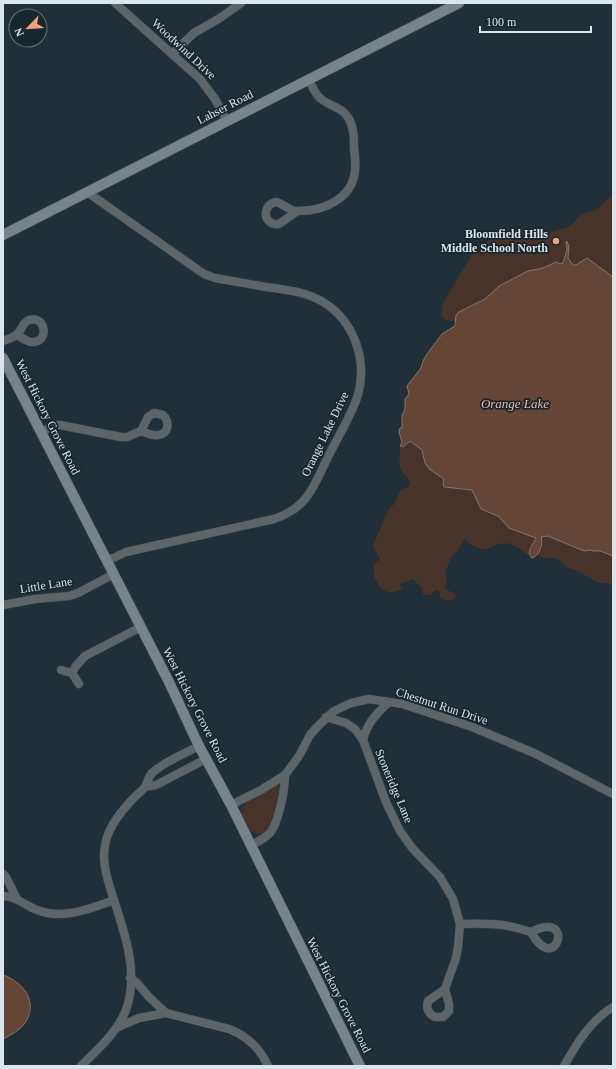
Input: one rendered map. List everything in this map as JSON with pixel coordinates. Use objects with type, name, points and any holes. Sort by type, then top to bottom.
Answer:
[{"type":"street","name":"Woodwind Drive","points":[[115,3],[204,82],[227,121]]},
{"type":"street","points":[[172,54],[194,34],[241,3]]},
{"type":"street","name":"Lahser Road","points":[[3,235],[459,3]]},
{"type":"street","points":[[296,212],[322,208],[335,202],[347,190],[353,180],[355,171],[353,131],[349,119],[340,109],[322,100],[309,80]]},
{"type":"street","name":"Orange Lake Drive","points":[[87,192],[204,274],[215,278],[299,292],[321,300],[335,311],[351,331],[360,360],[361,376],[354,405],[309,494],[291,512],[274,519],[126,552],[107,561]]},
{"type":"street","points":[[3,341],[17,335]]},
{"type":"street","name":"West Hickory Grove Road","points":[[3,358],[169,682],[199,746],[231,805],[360,1066]]},
{"type":"street","points":[[41,432],[55,425],[121,437],[127,437],[141,431]]},
{"type":"street","name":"Little Lane","points":[[3,605],[35,599],[69,596],[78,593],[114,574]]},
{"type":"street","points":[[72,672],[85,656],[141,627]]},
{"type":"street","points":[[61,670],[72,672],[79,684]]},
{"type":"street","name":"Chestnut Run Drive","points":[[231,805],[261,790],[285,775],[299,756],[310,735],[326,717],[340,707],[362,700],[376,699],[427,712],[486,733],[534,753],[613,794]]},
{"type":"street","name":"Stoneridge Lane","points":[[362,740],[372,719],[389,702]]},
{"type":"street","name":"Stoneridge Lane","points":[[326,717],[346,723],[355,730],[362,740],[395,822],[413,849],[434,870],[446,885],[453,900],[460,924],[456,958],[445,989]]},
{"type":"street","points":[[81,1066],[118,1027],[128,1001],[130,978],[127,942],[105,872],[104,859],[107,836],[127,805],[145,787],[150,774],[199,746]]},
{"type":"street","points":[[145,787],[156,785],[206,759]]},
{"type":"street","name":"Chestnut Run Drive","points":[[251,845],[269,834],[275,825],[285,784],[285,775]]},
{"type":"street","points":[[3,874],[6,876],[17,899]]},
{"type":"street","points":[[3,896],[17,899],[31,908],[40,911],[58,914],[74,913],[114,900]]},
{"type":"street","points":[[460,924],[501,924],[531,932]]},
{"type":"street","points":[[130,978],[137,983],[166,1013]]},
{"type":"street","points":[[564,1066],[576,1044],[600,1017],[613,1007]]},
{"type":"street","points":[[118,1027],[139,1018],[166,1013],[229,1029],[245,1037],[256,1047],[268,1066]]},
{"type":"shaded area","points":[[613,194],[613,277],[592,262],[585,259],[576,265],[573,265],[568,258],[569,247],[566,242],[567,250],[563,263],[552,264],[543,268],[528,271],[499,286],[485,299],[459,312],[456,315],[457,322],[446,320],[441,316],[443,303],[476,248],[492,238],[520,227],[551,232],[569,227],[582,214],[596,210]]},
{"type":"shaded area","points":[[410,441],[422,450],[425,463],[429,469],[455,488],[472,490],[477,502],[501,518],[509,528],[537,538],[528,556],[519,548],[504,543],[486,549],[479,549],[465,539],[463,540],[458,551],[452,555],[445,573],[447,578],[445,589],[454,593],[456,597],[450,601],[440,597],[440,592],[437,590],[430,595],[424,595],[422,592],[423,589],[412,579],[400,584],[402,588],[400,590],[389,593],[379,586],[374,577],[374,564],[380,559],[373,546],[387,512],[395,503],[399,492],[410,485],[409,479],[402,472],[400,466],[400,446],[406,446]]},
{"type":"shaded area","points":[[548,536],[584,551],[590,550],[612,556],[613,585],[599,583],[565,566],[561,561],[555,558],[545,558],[537,555],[541,537]]},
{"type":"shaded area","points":[[277,785],[279,786],[279,789],[271,822],[266,830],[261,834],[256,834],[248,828],[245,823],[242,808],[247,802]]},
{"type":"water","name":"Orange Lake","points":[[567,241],[569,247],[568,258],[573,265],[576,265],[587,258],[613,277],[613,556],[600,551],[584,551],[548,536],[541,537],[542,543],[540,549],[537,555],[532,558],[529,553],[536,538],[509,528],[498,516],[481,509],[472,490],[444,487],[444,479],[429,469],[425,463],[422,450],[410,441],[403,447],[400,446],[402,442],[399,432],[400,428],[402,428],[402,416],[405,409],[405,399],[409,394],[407,386],[421,368],[427,354],[442,334],[455,326],[456,315],[485,299],[499,286],[528,271],[543,268],[556,262],[560,264],[563,263],[567,250]]},
{"type":"water","points":[[3,975],[17,982],[27,994],[30,1008],[29,1015],[23,1026],[3,1039]]},
{"type":"place","name":"Bloomfield Hills Middle School North","points":[[556,241]]}]
